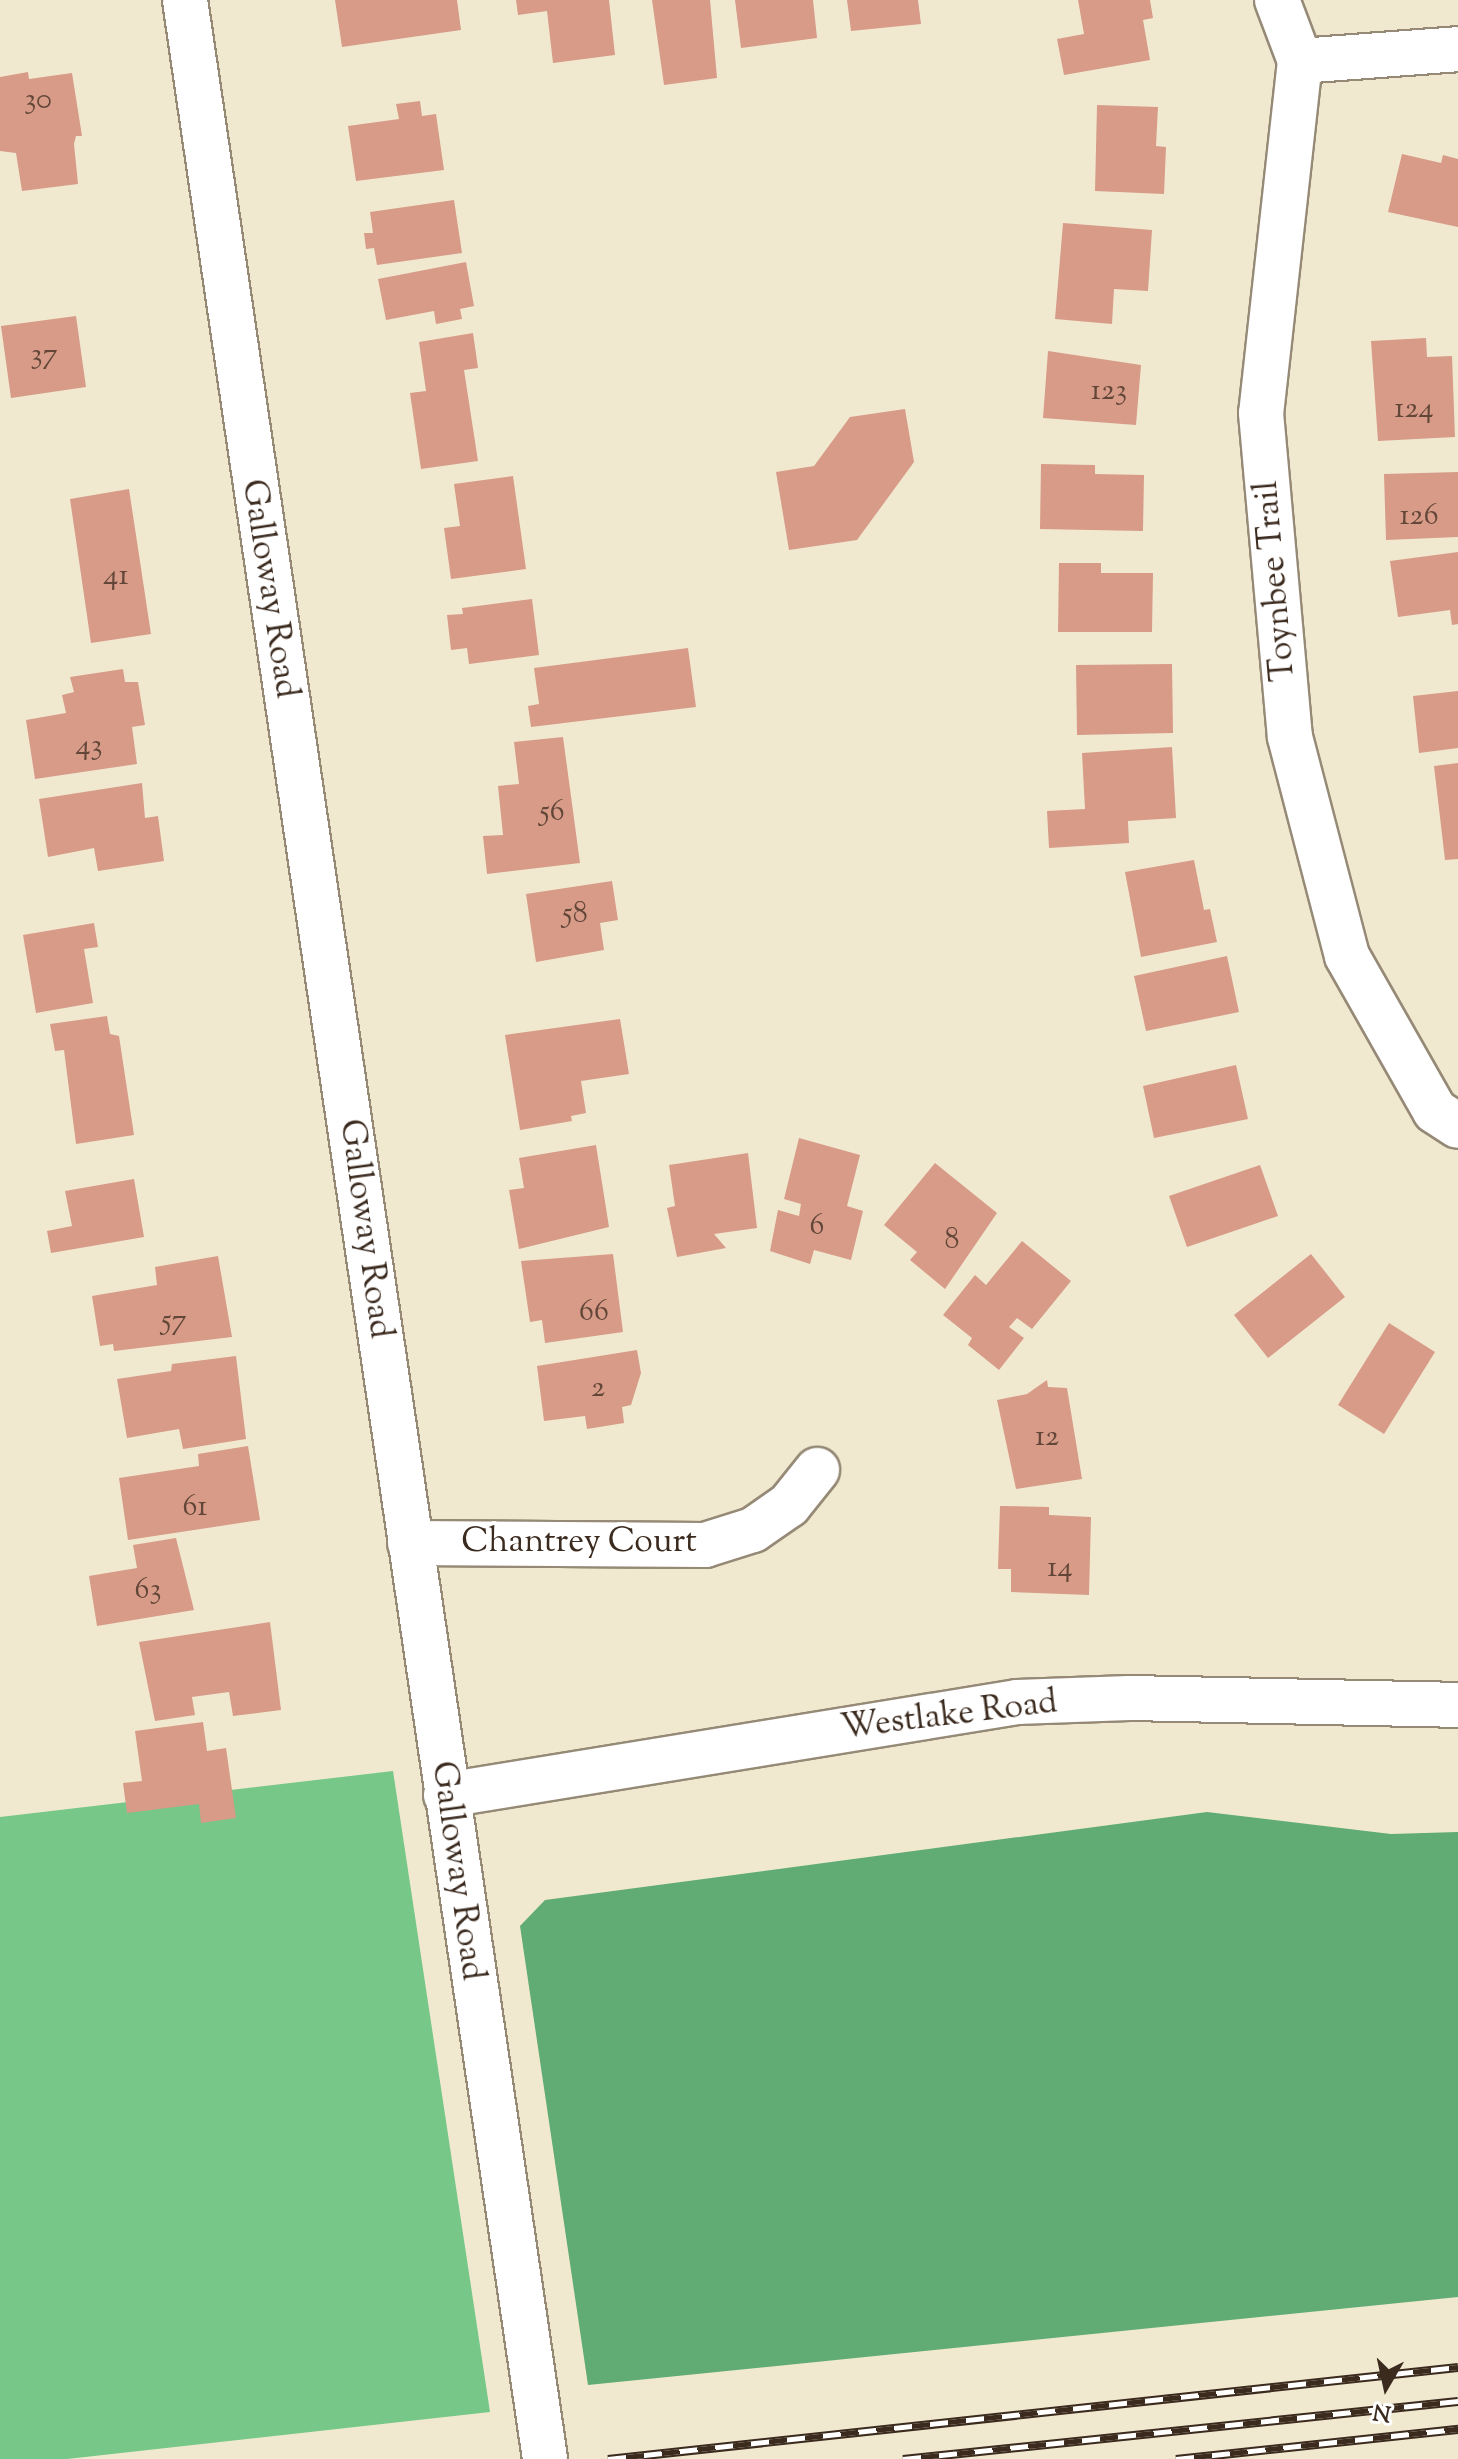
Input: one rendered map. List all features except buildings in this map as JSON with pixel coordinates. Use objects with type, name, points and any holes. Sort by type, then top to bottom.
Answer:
[{"type":"street","name":"Galloway Road","points":[[185,0],[545,2459]]},
{"type":"street","name":"Toynbee Trail","points":[[1277,0],[1300,61],[1261,413],[1290,737],[1347,956],[1435,1111],[1458,1126]]},
{"type":"street","points":[[1300,61],[1458,49]]},
{"type":"street","name":"Chantrey Court","points":[[410,1543],[705,1545],[753,1530],[789,1505],[817,1470]]},
{"type":"street","name":"Westlake Road","points":[[446,1795],[1017,1702],[1129,1698],[1458,1705]]},
{"type":"green space","points":[[393,1771],[490,2412],[67,2459],[0,2459],[0,1817]]},
{"type":"green space","points":[[1207,1812],[1391,1834],[1458,1832],[1458,2297],[588,2385],[520,1926],[545,1900]]},
{"type":"railway","points":[[608,2459],[1458,2367]]},
{"type":"railway","points":[[903,2459],[1458,2401]]},
{"type":"railway","points":[[1176,2459],[1458,2429]]}]
